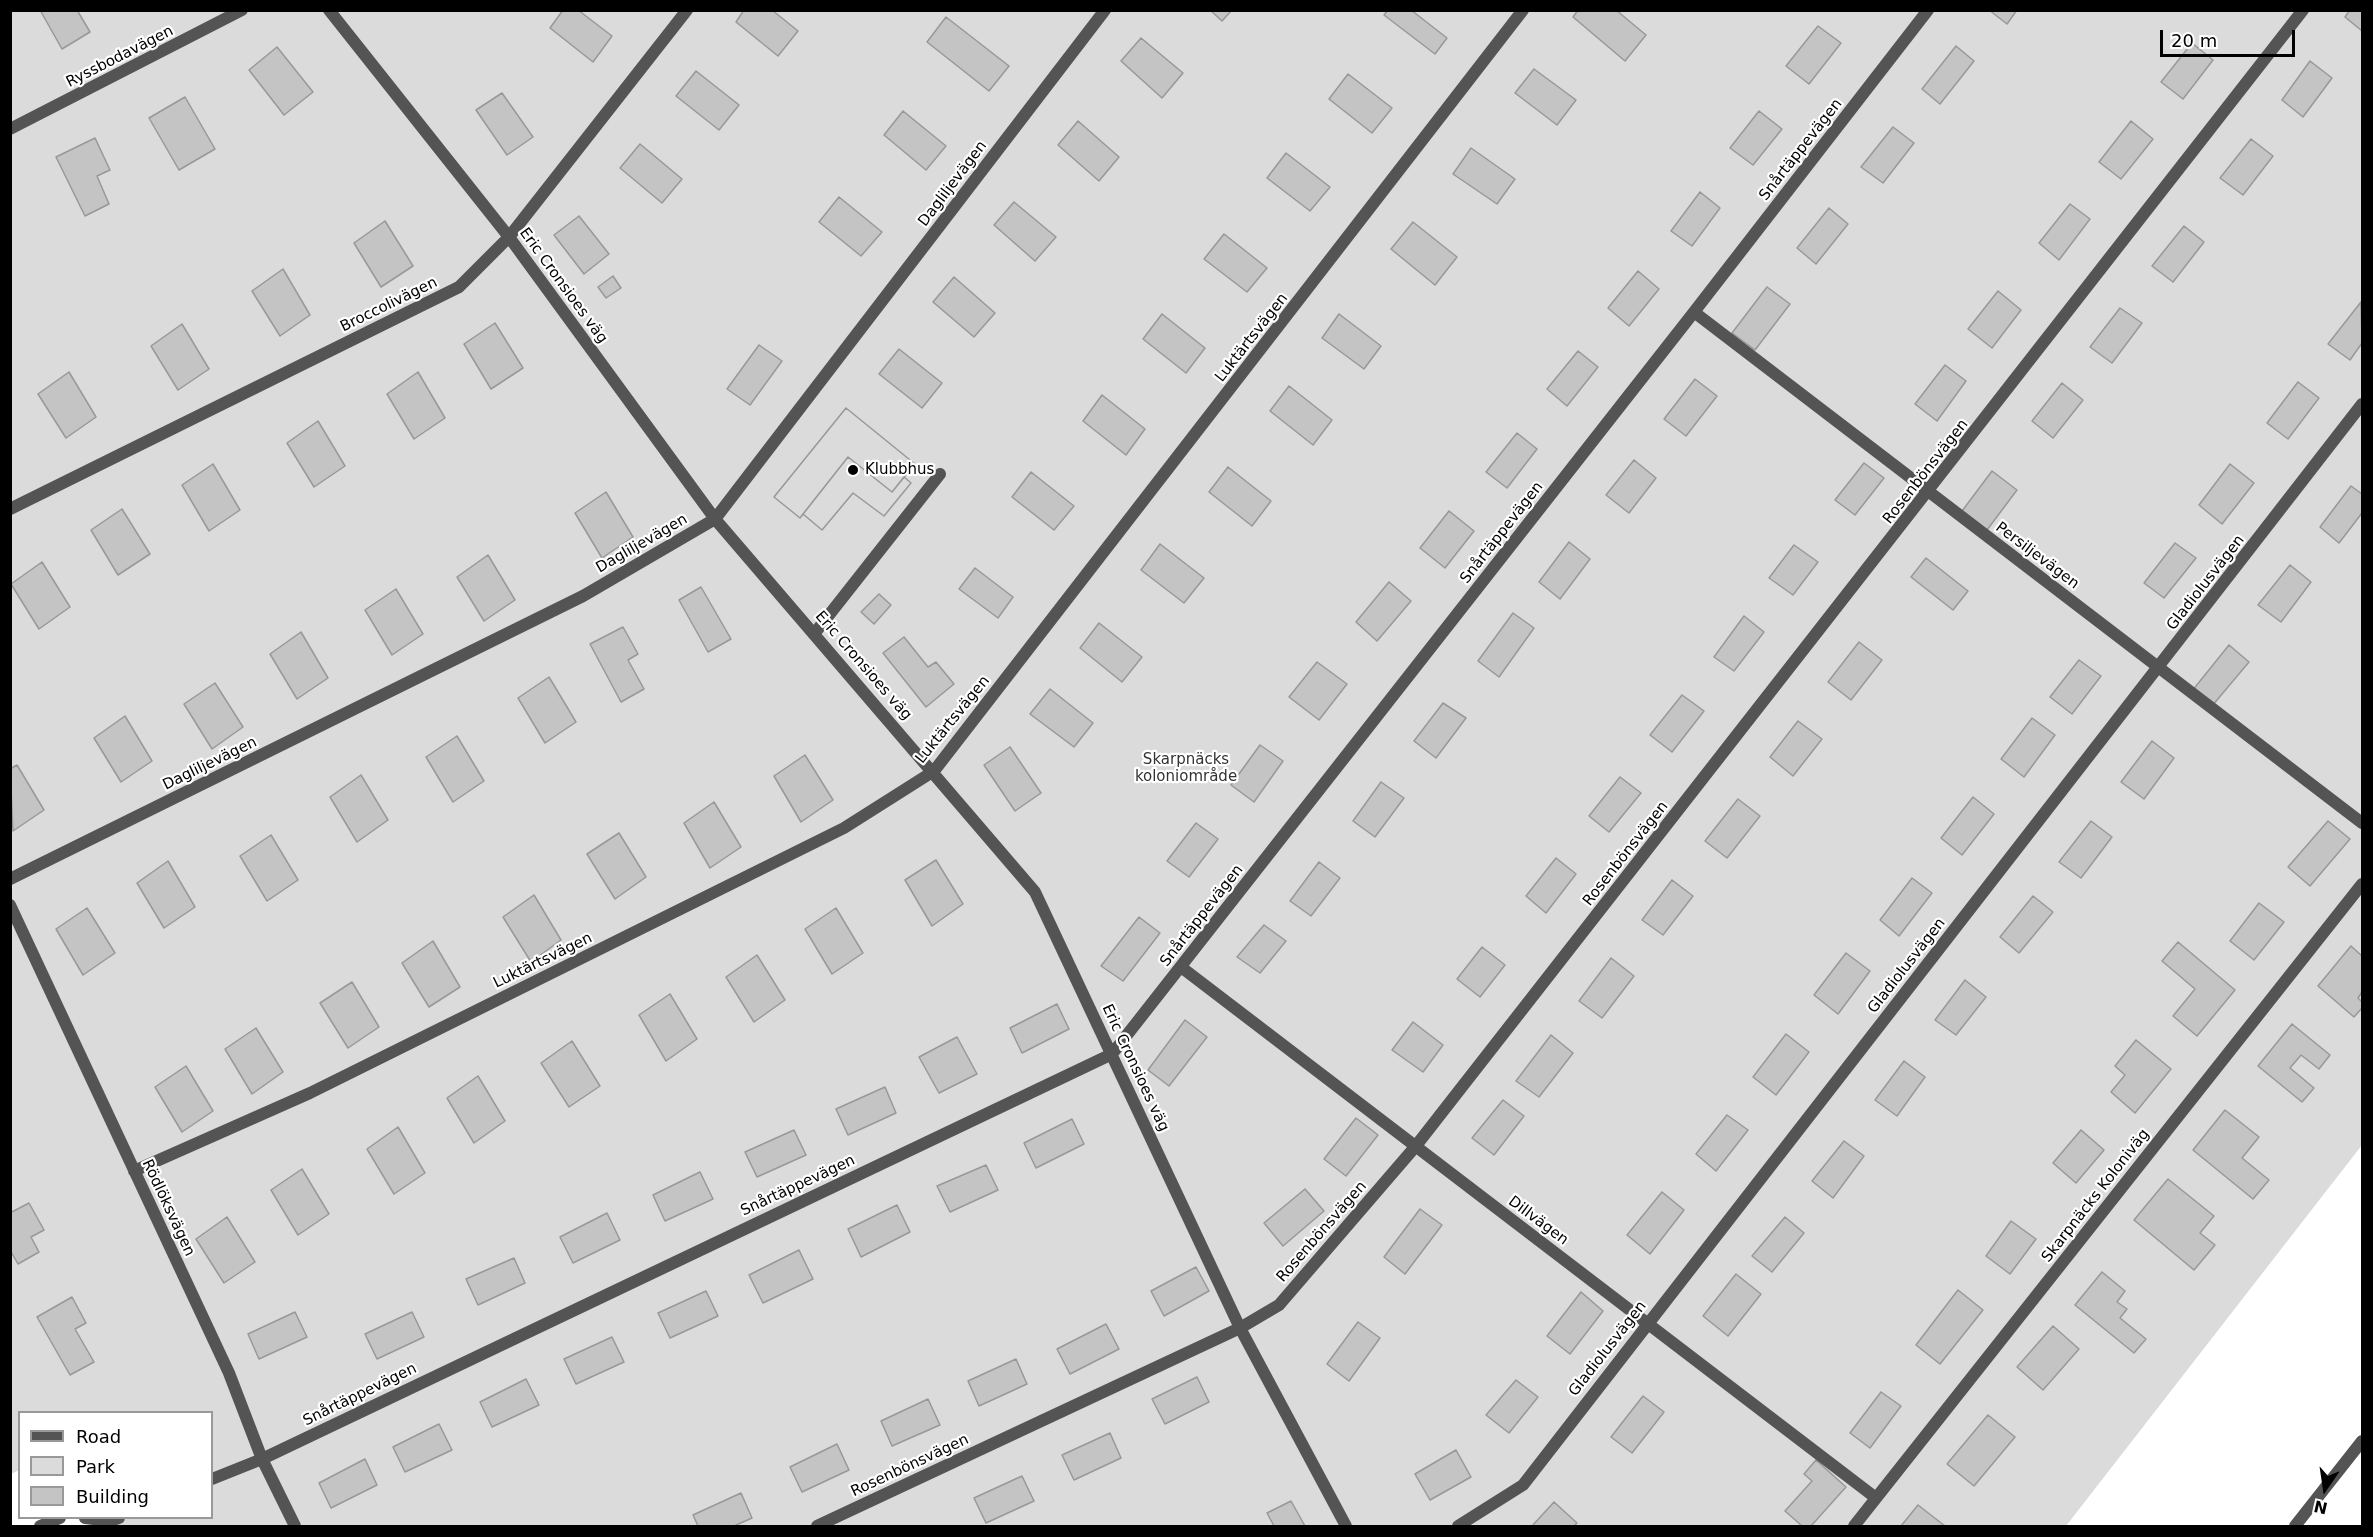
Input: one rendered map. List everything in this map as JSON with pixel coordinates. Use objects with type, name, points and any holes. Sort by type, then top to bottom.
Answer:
[{"type":"street","name":"Ryssbodavägen","points":[[10,129],[242,10]]},
{"type":"street","name":"Eric Cronsioes väg","points":[[329,10],[508,237],[715,519],[934,771],[1035,892],[1240,1328],[1346,1527]]},
{"type":"street","name":"Broccolivägen","points":[[10,509],[459,287],[508,237],[687,10]]},
{"type":"street","name":"Dagliljevägen","points":[[10,879],[583,596],[715,519],[1105,10]]},
{"type":"street","name":"Luktärtsvägen","points":[[134,1171],[310,1093],[844,828],[934,771],[1522,10]]},
{"type":"street","name":"Snårtäppevägen","points":[[213,1479],[262,1459],[1112,1054],[1928,10]]},
{"type":"street","name":"Rosenbönsvägen","points":[[817,1527],[1240,1328],[1279,1305],[1415,1147],[1929,492],[2303,10]]},
{"type":"street","name":"Persiljevägen","points":[[1694,312],[2362,823]]},
{"type":"street","name":"Gladiolusvägen","points":[[1458,1527],[1523,1485],[2362,404]]},
{"type":"street","points":[[814,634],[940,474]]},
{"type":"street","name":"Skarpnäcks Koloniväg","points":[[1854,1527],[2362,884]]},
{"type":"street","name":"Rödlöksvägen","points":[[10,905],[230,1373],[262,1459],[295,1527]]},
{"type":"street","name":"Dillvägen","points":[[1181,967],[1876,1498]]},
{"type":"street","points":[[2295,1527],[2362,1441]]},
{"type":"street","points":[[40,1527],[58,1519]]},
{"type":"street","points":[[94,1519],[111,1521],[116,1519]]},
{"type":"green space","name":"Skarpnäcks koloniområde","points":[[11,11],[2362,11],[2362,1145],[2066,1526],[116,1526],[112,1519],[213,1519],[213,1411],[18,1411],[18,1470],[11,1474]]},
{"type":"building","points":[[40,10],[77,10],[90,32],[62,49]]},
{"type":"building","points":[[563,10],[578,10],[612,36],[593,62],[550,28]]},
{"type":"building","points":[[744,10],[772,10],[798,31],[778,56],[736,22]]},
{"type":"building","points":[[1210,10],[1232,10],[1222,21]]},
{"type":"building","points":[[1388,10],[1411,10],[1447,38],[1435,54],[1384,15]]},
{"type":"building","points":[[1578,10],[1616,10],[1646,35],[1625,61],[1573,17]]},
{"type":"building","points":[[1989,10],[2017,10],[2007,24]]},
{"type":"building","points":[[2350,10],[2362,10],[2362,31],[2345,17]]},
{"type":"building","points":[[946,17],[1009,66],[989,91],[927,42]]},
{"type":"building","points":[[1818,26],[1841,43],[1809,84],[1786,66]]},
{"type":"building","points":[[1141,38],[1183,73],[1162,98],[1121,61]]},
{"type":"building","points":[[2192,43],[2213,60],[2183,99],[2161,82]]},
{"type":"building","points":[[1956,46],[1974,61],[1940,104],[1922,89]]},
{"type":"building","points":[[277,47],[313,92],[284,115],[249,70]]},
{"type":"building","points":[[2310,61],[2332,78],[2303,117],[2282,100]]},
{"type":"building","points":[[1534,69],[1576,100],[1557,125],[1515,93]]},
{"type":"building","points":[[696,71],[739,105],[719,130],[676,96]]},
{"type":"building","points":[[1348,74],[1392,108],[1372,133],[1329,99]]},
{"type":"building","points":[[502,93],[533,137],[507,155],[476,110]]},
{"type":"building","points":[[185,97],[215,149],[179,170],[149,118]]},
{"type":"building","points":[[903,111],[946,146],[926,170],[884,135]]},
{"type":"building","points":[[1759,111],[1782,129],[1753,165],[1730,148]]},
{"type":"building","points":[[1078,121],[1119,157],[1099,181],[1058,145]]},
{"type":"building","points":[[2131,121],[2153,139],[2121,179],[2099,162]]},
{"type":"building","points":[[1893,127],[1914,143],[1883,183],[1861,167]]},
{"type":"building","points":[[95,138],[110,170],[97,176],[109,204],[85,216],[56,157]]},
{"type":"building","points":[[2251,139],[2273,156],[2243,195],[2220,178]]},
{"type":"building","points":[[640,144],[682,179],[662,203],[620,168]]},
{"type":"building","points":[[1471,148],[1515,179],[1497,204],[1453,174]]},
{"type":"building","points":[[1286,153],[1330,187],[1310,211],[1267,178]]},
{"type":"building","points":[[1700,192],[1720,208],[1692,246],[1671,231]]},
{"type":"building","points":[[839,197],[882,232],[861,256],[819,222]]},
{"type":"building","points":[[1014,202],[1056,237],[1035,261],[994,225]]},
{"type":"building","points":[[2070,204],[2090,219],[2059,260],[2039,243]]},
{"type":"building","points":[[1829,208],[1848,224],[1816,264],[1797,248]]},
{"type":"building","points":[[579,216],[609,254],[584,274],[554,235]]},
{"type":"building","points":[[385,221],[413,266],[381,287],[354,243]]},
{"type":"building","points":[[1413,222],[1457,257],[1435,285],[1391,249]]},
{"type":"building","points":[[2184,226],[2204,242],[2173,282],[2152,266]]},
{"type":"building","points":[[1224,234],[1267,268],[1247,292],[1204,259]]},
{"type":"building","points":[[283,269],[310,315],[280,336],[252,291]]},
{"type":"building","points":[[1638,271],[1659,289],[1629,326],[1608,308]]},
{"type":"building","points":[[613,276],[621,288],[606,298],[598,287]]},
{"type":"building","points":[[954,277],[995,313],[974,337],[933,302]]},
{"type":"building","points":[[1767,287],[1790,304],[1755,350],[1732,333]]},
{"type":"building","points":[[1998,291],[2021,310],[1992,348],[1968,329]]},
{"type":"building","points":[[2361,302],[2362,343],[2350,360],[2328,344]]},
{"type":"building","points":[[2120,308],[2142,323],[2112,363],[2090,347]]},
{"type":"building","points":[[1162,314],[1205,348],[1186,373],[1143,339]]},
{"type":"building","points":[[1339,314],[1381,346],[1364,369],[1322,338]]},
{"type":"building","points":[[495,323],[523,368],[491,389],[464,344]]},
{"type":"building","points":[[182,324],[209,369],[178,390],[151,346]]},
{"type":"building","points":[[759,345],[782,361],[750,405],[727,389]]},
{"type":"building","points":[[899,349],[942,383],[922,408],[879,374]]},
{"type":"building","points":[[1578,351],[1598,367],[1567,406],[1547,389]]},
{"type":"building","points":[[1945,365],[1966,381],[1937,421],[1915,404]]},
{"type":"building","points":[[69,372],[96,417],[66,438],[38,394]]},
{"type":"building","points":[[418,372],[445,418],[414,439],[387,394]]},
{"type":"building","points":[[1695,379],[1717,396],[1686,436],[1664,419]]},
{"type":"building","points":[[2298,382],[2319,398],[2288,439],[2267,423]]},
{"type":"building","points":[[2062,383],[2083,400],[2053,438],[2032,421]]},
{"type":"building","points":[[1289,386],[1332,420],[1313,445],[1270,411]]},
{"type":"building","points":[[1102,395],[1145,429],[1126,455],[1083,421]]},
{"type":"building","name":"Klubbhus","points":[[846,408],[915,464],[892,492],[848,457],[800,518],[774,497]]},
{"type":"building","name":"Klubbhus","points":[[846,408],[915,464],[904,477],[911,483],[884,516],[853,493],[822,530],[803,514],[800,518],[774,497]]},
{"type":"building","points":[[318,421],[345,466],[314,487],[287,443]]},
{"type":"building","points":[[1517,433],[1537,449],[1507,488],[1486,472]]},
{"type":"building","points":[[848,457],[892,492],[904,477],[911,483],[884,516],[853,493],[822,530],[803,514]]},
{"type":"building","points":[[1634,460],[1656,478],[1629,513],[1606,495]]},
{"type":"building","points":[[1864,463],[1884,478],[1855,515],[1835,500]]},
{"type":"building","points":[[213,464],[240,510],[209,531],[182,485]]},
{"type":"building","points":[[2230,464],[2254,483],[2222,524],[2199,505]]},
{"type":"building","points":[[1228,467],[1271,501],[1252,526],[1209,492]]},
{"type":"building","points":[[1992,471],[2017,490],[1987,530],[1962,511]]},
{"type":"building","points":[[1031,472],[1074,506],[1054,530],[1012,497]]},
{"type":"building","points":[[2351,486],[2362,494],[2362,513],[2339,543],[2320,527]]},
{"type":"building","points":[[606,492],[633,537],[602,558],[575,513]]},
{"type":"building","points":[[122,509],[150,554],[118,575],[91,530]]},
{"type":"building","points":[[1449,511],[1474,531],[1445,568],[1420,548]]},
{"type":"building","points":[[1569,542],[1590,559],[1560,599],[1539,582]]},
{"type":"building","points":[[2175,543],[2196,558],[2164,598],[2144,583]]},
{"type":"building","points":[[1160,544],[1204,578],[1184,603],[1141,570]]},
{"type":"building","points":[[1794,545],[1818,562],[1793,595],[1769,578]]},
{"type":"building","points":[[488,555],[515,600],[484,621],[457,577]]},
{"type":"building","points":[[1926,558],[1968,591],[1953,610],[1911,577]]},
{"type":"building","points":[[42,562],[70,607],[39,629],[11,584]]},
{"type":"building","points":[[2290,565],[2311,582],[2281,622],[2258,605]]},
{"type":"building","points":[[975,568],[1013,597],[998,618],[959,589]]},
{"type":"building","points":[[1389,582],[1411,601],[1377,641],[1356,622]]},
{"type":"building","points":[[701,587],[731,639],[708,652],[679,600]]},
{"type":"building","points":[[396,589],[423,634],[392,655],[365,610]]},
{"type":"building","points":[[879,594],[891,605],[874,624],[861,612]]},
{"type":"building","points":[[1513,613],[1534,628],[1499,677],[1478,661]]},
{"type":"building","points":[[1744,616],[1764,632],[1734,671],[1714,657]]},
{"type":"building","points":[[1099,623],[1142,657],[1122,682],[1080,648]]},
{"type":"building","points":[[623,627],[638,654],[628,660],[644,689],[621,702],[590,644]]},
{"type":"building","points":[[301,632],[328,678],[297,699],[270,654]]},
{"type":"building","points":[[904,637],[928,667],[936,662],[954,684],[926,707],[883,653]]},
{"type":"building","points":[[1859,642],[1882,660],[1851,700],[1828,682]]},
{"type":"building","points":[[2229,645],[2249,662],[2212,706],[2192,691]]},
{"type":"building","points":[[2079,660],[2101,676],[2072,714],[2050,697]]},
{"type":"building","points":[[1317,662],[1347,684],[1319,720],[1289,697]]},
{"type":"building","points":[[549,677],[576,722],[545,743],[518,698]]},
{"type":"building","points":[[215,683],[243,727],[212,749],[184,704]]},
{"type":"building","points":[[1050,689],[1093,723],[1074,747],[1030,714]]},
{"type":"building","points":[[1682,695],[1704,711],[1672,752],[1650,735]]},
{"type":"building","points":[[1443,703],[1466,718],[1436,758],[1414,741]]},
{"type":"building","points":[[125,716],[152,761],[121,782],[94,738]]},
{"type":"building","points":[[2032,718],[2055,735],[2024,777],[2001,759]]},
{"type":"building","points":[[1798,721],[1822,739],[1793,776],[1770,757]]},
{"type":"building","points":[[457,736],[484,781],[453,802],[426,757]]},
{"type":"building","points":[[2152,741],[2174,758],[2144,799],[2121,782]]},
{"type":"building","points":[[1260,745],[1283,761],[1254,802],[1231,785]]},
{"type":"building","points":[[1010,747],[1041,793],[1015,811],[984,765]]},
{"type":"building","points":[[805,755],[833,800],[801,822],[774,776]]},
{"type":"building","points":[[17,765],[44,810],[13,831],[10,769]]},
{"type":"building","points":[[361,775],[388,820],[357,842],[330,797]]},
{"type":"building","points":[[1620,777],[1641,793],[1609,832],[1589,816]]},
{"type":"building","points":[[1381,782],[1404,798],[1375,837],[1353,821]]},
{"type":"building","points":[[1973,797],[1994,814],[1962,855],[1941,838]]},
{"type":"building","points":[[1738,799],[1760,816],[1727,858],[1705,841]]},
{"type":"building","points":[[714,802],[741,847],[710,868],[684,823]]},
{"type":"building","points":[[2091,821],[2112,837],[2081,878],[2059,862]]},
{"type":"building","points":[[2328,821],[2350,839],[2310,886],[2288,867]]},
{"type":"building","points":[[1196,823],[1218,839],[1189,877],[1167,861]]},
{"type":"building","points":[[619,833],[646,877],[615,899],[587,854]]},
{"type":"building","points":[[271,835],[298,880],[267,901],[240,856]]},
{"type":"building","points":[[1556,858],[1576,874],[1546,913],[1526,896]]},
{"type":"building","points":[[936,860],[963,904],[932,926],[905,880]]},
{"type":"building","points":[[168,861],[195,907],[164,928],[137,883]]},
{"type":"building","points":[[1319,862],[1340,878],[1311,916],[1290,901]]},
{"type":"building","points":[[1912,878],[1932,893],[1899,936],[1880,920]]},
{"type":"building","points":[[1672,880],[1693,896],[1663,935],[1642,920]]},
{"type":"building","points":[[534,895],[561,940],[531,962],[503,917]]},
{"type":"building","points":[[2033,896],[2053,912],[2019,953],[2000,937]]},
{"type":"building","points":[[2259,903],[2284,922],[2254,960],[2230,941]]},
{"type":"building","points":[[87,908],[115,953],[83,975],[56,929]]},
{"type":"building","points":[[836,908],[863,953],[832,974],[805,929]]},
{"type":"building","points":[[1139,917],[1160,933],[1123,981],[1101,966]]},
{"type":"building","points":[[1264,925],[1286,941],[1260,973],[1237,957]]},
{"type":"building","points":[[433,941],[460,987],[429,1007],[402,963]]},
{"type":"building","points":[[2178,942],[2235,990],[2197,1036],[2173,1016],[2195,989],[2162,961]]},
{"type":"building","points":[[2351,946],[2362,956],[2362,992],[2358,998],[2362,1002],[2362,1008],[2354,1017],[2318,986]]},
{"type":"building","points":[[1482,947],[1505,965],[1480,997],[1457,979]]},
{"type":"building","points":[[1846,953],[1870,971],[1838,1014],[1814,995]]},
{"type":"building","points":[[757,955],[785,1000],[754,1022],[726,977]]},
{"type":"building","points":[[1611,958],[1634,976],[1602,1018],[1579,1001]]},
{"type":"building","points":[[1965,980],[1986,997],[1956,1035],[1935,1020]]},
{"type":"building","points":[[352,982],[379,1027],[348,1048],[320,1003]]},
{"type":"building","points":[[670,994],[697,1039],[666,1061],[639,1015]]},
{"type":"building","points":[[1057,1004],[1069,1029],[1022,1053],[1010,1028]]},
{"type":"building","points":[[1185,1020],[1207,1037],[1169,1086],[1148,1070]]},
{"type":"building","points":[[1413,1022],[1443,1045],[1423,1072],[1392,1050]]},
{"type":"building","points":[[2292,1024],[2330,1055],[2319,1069],[2301,1055],[2290,1068],[2314,1088],[2302,1102],[2258,1066]]},
{"type":"building","points":[[256,1028],[283,1072],[252,1094],[225,1049]]},
{"type":"building","points":[[1786,1034],[1809,1052],[1776,1095],[1753,1077]]},
{"type":"building","points":[[1551,1035],[1573,1053],[1539,1097],[1516,1081]]},
{"type":"building","points":[[957,1037],[977,1074],[939,1093],[919,1057]]},
{"type":"building","points":[[2136,1040],[2171,1069],[2135,1113],[2111,1092],[2125,1075],[2115,1066]]},
{"type":"building","points":[[572,1041],[600,1086],[569,1107],[541,1063]]},
{"type":"building","points":[[1904,1061],[1925,1077],[1897,1116],[1875,1100]]},
{"type":"building","points":[[186,1066],[213,1111],[182,1132],[155,1087]]},
{"type":"building","points":[[478,1076],[505,1121],[474,1143],[447,1098]]},
{"type":"building","points":[[885,1087],[896,1113],[848,1135],[836,1109]]},
{"type":"building","points":[[1503,1100],[1524,1116],[1494,1155],[1472,1138]]},
{"type":"building","points":[[2225,1110],[2259,1137],[2242,1158],[2269,1180],[2253,1199],[2193,1150]]},
{"type":"building","points":[[1727,1115],[1748,1130],[1716,1171],[1696,1154]]},
{"type":"building","points":[[1356,1118],[1378,1135],[1346,1176],[1324,1159]]},
{"type":"building","points":[[1072,1119],[1084,1144],[1036,1168],[1024,1143]]},
{"type":"building","points":[[398,1127],[425,1173],[394,1194],[367,1149]]},
{"type":"building","points":[[794,1130],[806,1155],[757,1177],[745,1152]]},
{"type":"building","points":[[2081,1130],[2104,1150],[2076,1183],[2053,1163]]},
{"type":"building","points":[[1844,1141],[1864,1156],[1833,1198],[1812,1181]]},
{"type":"building","points":[[986,1165],[998,1190],[950,1212],[937,1186]]},
{"type":"building","points":[[302,1169],[329,1214],[298,1235],[271,1190]]},
{"type":"building","points":[[700,1172],[713,1199],[665,1221],[653,1195]]},
{"type":"building","points":[[2168,1179],[2214,1216],[2200,1233],[2215,1245],[2194,1270],[2134,1220]]},
{"type":"building","points":[[1305,1189],[1324,1211],[1283,1246],[1264,1223]]},
{"type":"building","points":[[1662,1192],[1684,1210],[1650,1254],[1627,1235]]},
{"type":"building","points":[[29,1203],[44,1230],[31,1237],[39,1252],[18,1264],[10,1250],[10,1213]]},
{"type":"building","points":[[897,1205],[910,1232],[861,1257],[848,1229]]},
{"type":"building","points":[[1420,1209],[1442,1225],[1405,1274],[1384,1257]]},
{"type":"building","points":[[607,1213],[620,1240],[573,1263],[560,1237]]},
{"type":"building","points":[[227,1217],[255,1262],[224,1283],[196,1239]]},
{"type":"building","points":[[1785,1217],[1804,1233],[1772,1272],[1752,1256]]},
{"type":"building","points":[[2011,1221],[2036,1239],[2010,1274],[1986,1256]]},
{"type":"building","points":[[799,1250],[813,1279],[763,1303],[749,1275]]},
{"type":"building","points":[[514,1258],[525,1283],[478,1305],[466,1279]]},
{"type":"building","points":[[1196,1267],[1209,1291],[1164,1316],[1151,1291]]},
{"type":"building","points":[[2102,1272],[2125,1291],[2117,1302],[2127,1309],[2120,1318],[2146,1339],[2134,1353],[2075,1305]]},
{"type":"building","points":[[1736,1274],[1761,1294],[1728,1336],[1703,1316]]},
{"type":"building","points":[[1958,1290],[1983,1310],[1940,1364],[1916,1345]]},
{"type":"building","points":[[706,1291],[718,1316],[670,1338],[658,1313]]},
{"type":"building","points":[[1581,1292],[1603,1311],[1570,1354],[1547,1336]]},
{"type":"building","points":[[72,1297],[86,1323],[75,1329],[94,1362],[70,1375],[37,1317]]},
{"type":"building","points":[[295,1312],[307,1337],[259,1359],[248,1334]]},
{"type":"building","points":[[412,1312],[424,1337],[377,1359],[365,1334]]},
{"type":"building","points":[[1358,1322],[1380,1338],[1349,1381],[1327,1364]]},
{"type":"building","points":[[1106,1324],[1119,1349],[1070,1374],[1057,1349]]},
{"type":"building","points":[[2053,1326],[2079,1349],[2043,1390],[2017,1367]]},
{"type":"building","points":[[612,1337],[624,1362],[576,1384],[564,1359]]},
{"type":"building","points":[[1016,1359],[1027,1384],[979,1406],[968,1381]]},
{"type":"building","points":[[1197,1377],[1209,1402],[1165,1424],[1152,1399]]},
{"type":"building","points":[[526,1379],[539,1405],[492,1427],[480,1402]]},
{"type":"building","points":[[1516,1380],[1538,1397],[1509,1433],[1486,1415]]},
{"type":"building","points":[[1881,1392],[1901,1406],[1870,1448],[1850,1433]]},
{"type":"building","points":[[1643,1396],[1664,1412],[1632,1453],[1611,1437]]},
{"type":"building","points":[[928,1399],[940,1425],[892,1446],[881,1421]]},
{"type":"building","points":[[1988,1415],[2015,1437],[1974,1486],[1947,1464]]},
{"type":"building","points":[[439,1424],[452,1450],[405,1472],[393,1447]]},
{"type":"building","points":[[1110,1433],[1121,1458],[1074,1480],[1062,1455]]},
{"type":"building","points":[[837,1444],[849,1470],[802,1492],[790,1467]]},
{"type":"building","points":[[1456,1450],[1471,1477],[1430,1500],[1415,1474]]},
{"type":"building","points":[[365,1459],[377,1485],[331,1508],[319,1483]]},
{"type":"building","points":[[1816,1460],[1846,1487],[1811,1526],[1802,1526],[1785,1511],[1812,1481],[1804,1474]]},
{"type":"building","points":[[1022,1476],[1034,1501],[986,1523],[974,1498]]},
{"type":"building","points":[[741,1493],[752,1518],[734,1526],[698,1526],[693,1515]]},
{"type":"building","points":[[1291,1501],[1305,1526],[1274,1526],[1267,1513]]},
{"type":"building","points":[[1554,1502],[1577,1523],[1574,1526],[1532,1526]]},
{"type":"building","points":[[1918,1505],[1945,1526],[1901,1526]]},
{"type":"place","name":"Klubbhus","points":[[853,470]]}]
